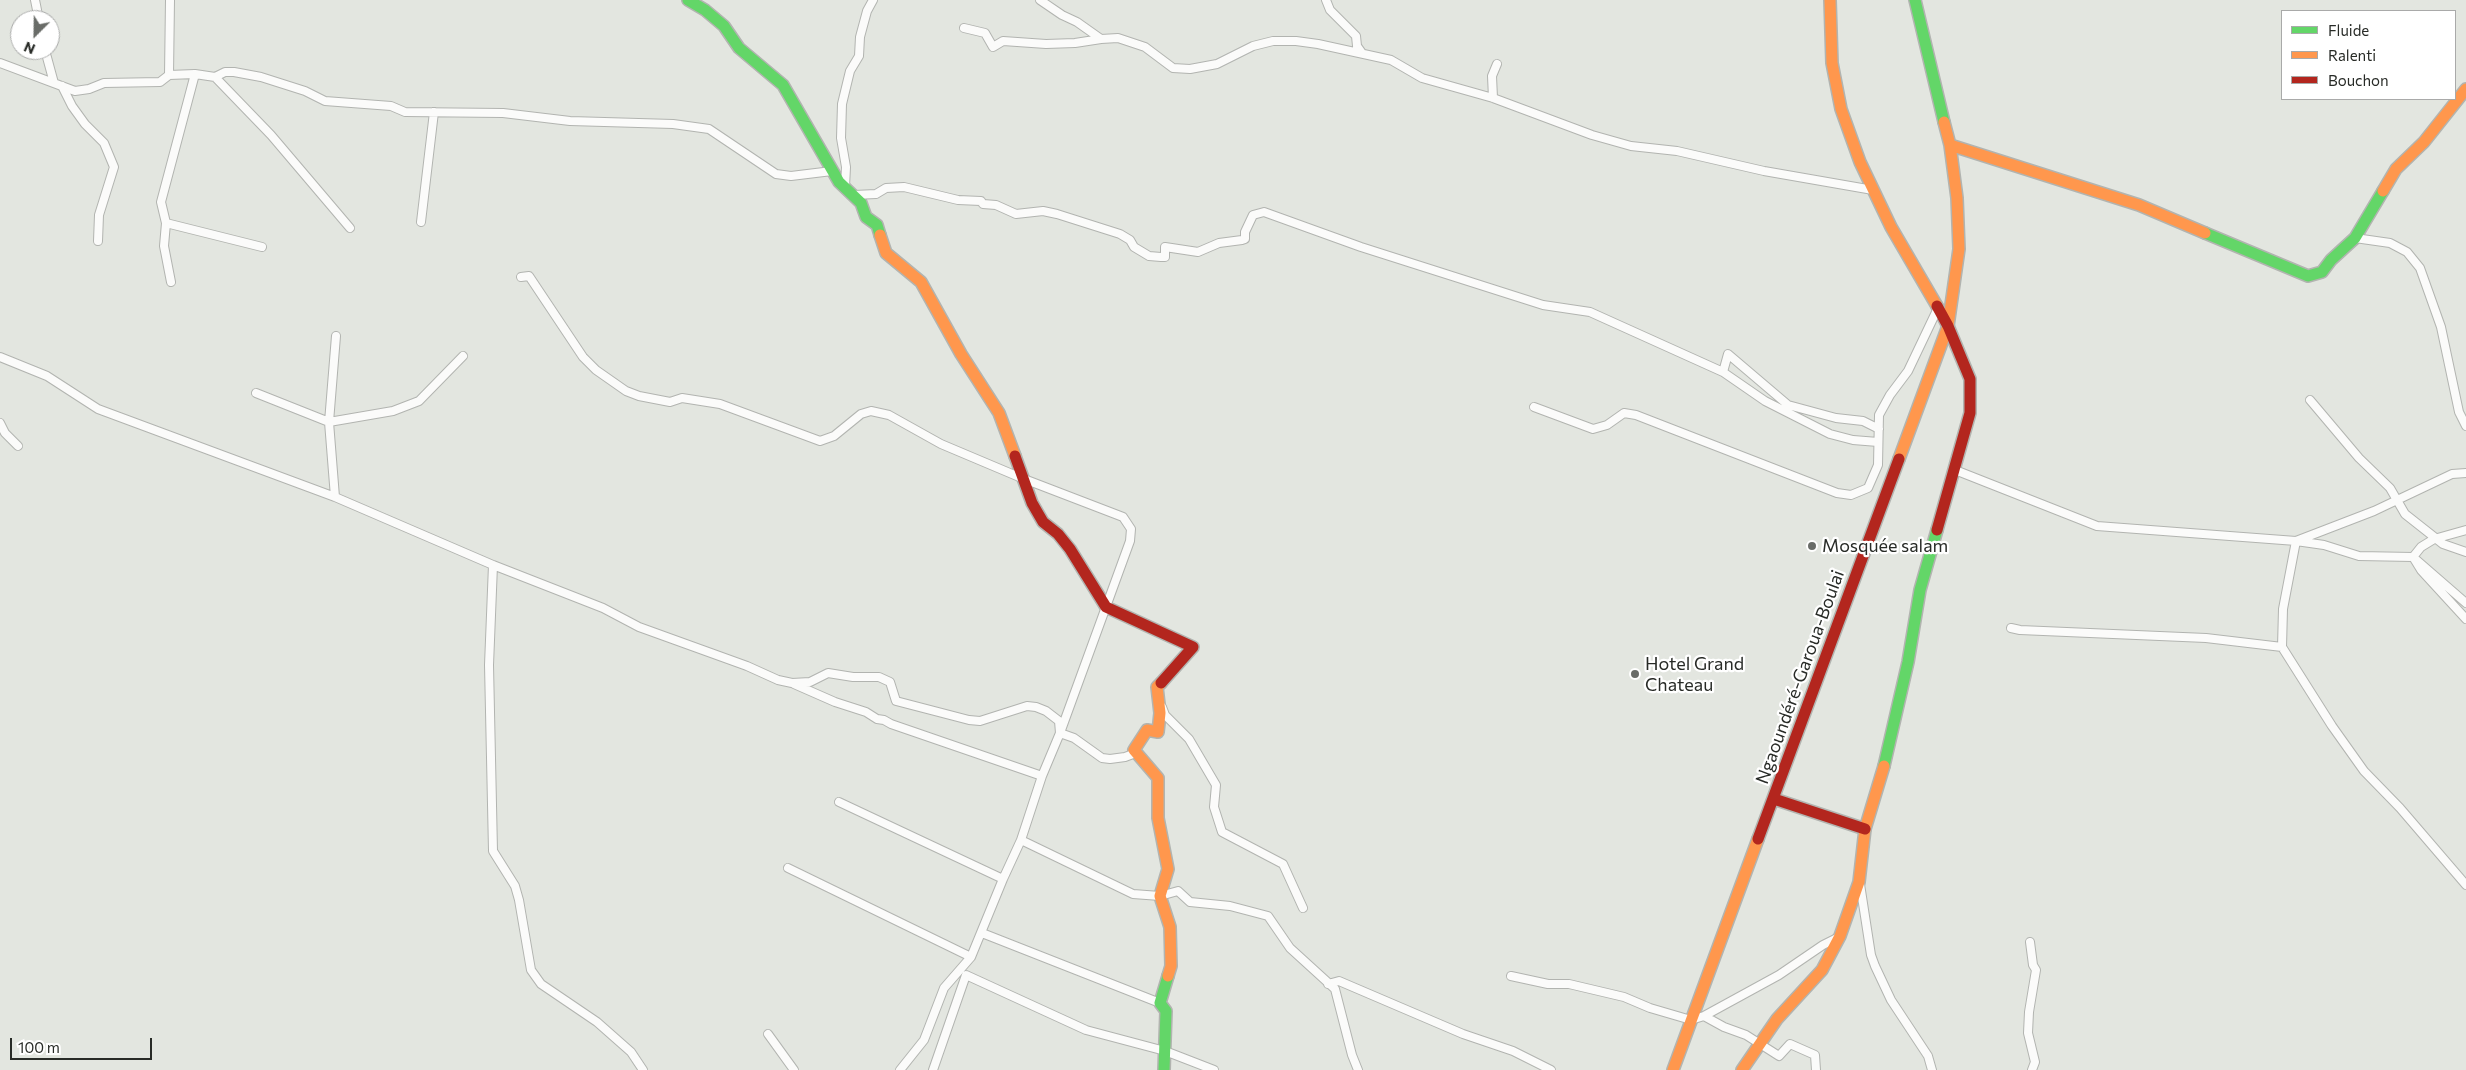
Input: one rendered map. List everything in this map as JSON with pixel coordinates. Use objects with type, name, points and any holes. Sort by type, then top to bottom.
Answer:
[{"type":"main road","points":[[688,0],[705,10],[724,26],[739,48],[782,85],[832,171],[862,203],[866,217],[876,225],[886,253],[921,282],[961,354],[998,413],[1032,503],[1043,522],[1058,534],[1070,549],[1106,607],[1193,647],[1157,687],[1158,732],[1146,730],[1134,750],[1158,778],[1158,818],[1168,868],[1160,896],[1170,927],[1171,966],[1160,1003],[1166,1011],[1164,1070]]},
{"type":"main road","points":[[1742,1070],[1777,1020],[1822,970],[1840,936],[1859,882],[1865,830],[1892,736],[1908,662],[1920,590],[1970,413],[1970,379],[1948,326],[1891,227],[1860,162],[1841,109],[1832,63],[1830,0]]},
{"type":"main road","name":"Ngaoundéré-Garoua-Boulai","points":[[1673,1070],[1948,326],[1959,249],[1957,198],[1950,145],[1915,0]]},
{"type":"main road","points":[[1950,145],[2138,205],[2308,276],[2322,272],[2331,260],[2355,238],[2396,169],[2424,142],[2466,89]]},
{"type":"main road","points":[[1774,798],[1865,830]]},
{"type":"street","points":[[169,75],[170,0]]},
{"type":"street","points":[[873,0],[864,21],[860,37],[861,48],[858,61],[850,71],[842,104],[841,138],[850,191],[876,194],[886,188],[904,187],[958,200],[996,205],[1016,214],[1043,211],[1120,234],[1130,240],[1134,247],[1149,256],[1161,257],[1166,257],[1165,247],[1198,252],[1219,242],[1242,240],[1253,215],[1264,212],[1361,247],[1543,305],[1590,312],[1723,372],[1765,401],[1830,434],[1853,440],[1878,442]]},
{"type":"street","points":[[1040,0],[1062,15],[1077,22],[1100,39]]},
{"type":"street","points":[[1326,0],[1330,10],[1356,36],[1362,53]]},
{"type":"street","points":[[964,28],[985,33],[993,47],[1003,41],[1075,44],[1118,38],[1145,47],[1174,68],[1218,64],[1253,46],[1273,41],[1296,41],[1391,60],[1422,78],[1493,98],[1583,132],[1631,146],[1677,151],[1764,171],[1873,190]]},
{"type":"street","points":[[50,60],[58,84],[85,124],[104,143],[114,167],[99,214],[98,241]]},
{"type":"street","points":[[0,63],[75,91],[89,89],[104,83],[157,82],[169,75],[195,74],[215,77],[225,72],[242,73],[305,91],[325,101],[391,106],[405,112],[503,113],[570,121],[673,124],[709,129],[776,174],[791,176],[832,171]]},
{"type":"street","points":[[1493,98],[1492,76],[1497,64]]},
{"type":"street","points":[[171,282],[164,246],[166,223],[161,202],[195,74]]},
{"type":"street","points":[[215,77],[271,135],[350,228]]},
{"type":"street","points":[[421,222],[434,112]]},
{"type":"street","points":[[166,223],[262,247]]},
{"type":"street","points":[[2355,238],[2390,243],[2407,252],[2420,268],[2441,327],[2458,412],[2466,426]]},
{"type":"street","points":[[521,277],[529,276],[583,357],[596,370],[626,390],[639,396],[670,402],[682,398],[720,404],[820,441],[834,436],[861,414],[872,411],[889,415],[941,444],[1024,479],[1123,517],[1131,529],[1130,541],[1060,733],[1042,776],[1021,840],[1002,878],[982,933],[971,958],[944,988],[924,1040],[900,1070]]},
{"type":"street","points":[[1534,407],[1593,429],[1607,425],[1624,414],[1636,415],[1837,493],[1851,495],[1868,488],[1878,465],[1880,415],[1890,395],[1908,371],[1938,308]]},
{"type":"street","points":[[335,496],[329,422],[336,336]]},
{"type":"street","points":[[1723,372],[1728,354],[1788,405],[1836,418],[1863,421],[1879,428]]},
{"type":"street","points":[[256,393],[329,422],[393,411],[419,402],[463,356]]},
{"type":"street","points":[[0,357],[47,376],[98,409],[335,496],[494,565],[604,608],[639,627],[747,666],[778,680],[792,683],[835,702],[866,712],[877,719],[1042,776]]},
{"type":"street","points":[[2310,400],[2359,458],[2390,488],[2404,514],[2442,544],[2466,552]]},
{"type":"street","points":[[0,423],[5,433],[18,446]]},
{"type":"street","points":[[1955,470],[2098,526],[2296,541],[2324,546],[2359,556],[2412,557],[2466,603]]},
{"type":"street","points":[[2296,541],[2398,501],[2452,474],[2466,473]]},
{"type":"street","points":[[2412,557],[2434,539],[2466,530]]},
{"type":"street","points":[[2296,541],[2283,608],[2282,648],[2332,726],[2364,771],[2400,808],[2466,885]]},
{"type":"street","points":[[2412,557],[2421,570],[2466,619]]},
{"type":"street","points":[[494,565],[489,665],[493,851],[515,886],[520,900],[531,970],[541,984],[597,1022],[631,1052],[643,1070]]},
{"type":"street","points":[[2011,628],[2020,630],[2206,638],[2282,648]]},
{"type":"street","points":[[792,683],[810,682],[828,672],[853,677],[879,677],[890,682],[896,701],[915,707],[955,718],[980,721],[1026,706],[1036,707],[1046,711],[1059,721],[1060,733]]},
{"type":"street","points":[[1158,694],[1165,714],[1190,739],[1216,785],[1214,807],[1222,832],[1283,864],[1303,908]]},
{"type":"street","points":[[1060,733],[1074,738],[1102,758],[1125,757],[1134,754],[1134,750]]},
{"type":"street","points":[[839,802],[1002,878]]},
{"type":"street","points":[[1021,840],[1133,894],[1160,896],[1178,892],[1190,902],[1230,906],[1268,916],[1290,948],[1335,990],[1339,998],[1352,1055],[1358,1070]]},
{"type":"street","points":[[788,868],[971,958]]},
{"type":"street","points":[[1859,882],[1871,955],[1875,966],[1891,1000],[1928,1056],[1932,1070]]},
{"type":"street","points":[[982,933],[1160,1003]]},
{"type":"street","points":[[1511,976],[1548,984],[1569,984],[1624,996],[1650,1008],[1691,1020],[1704,1016],[1779,975],[1823,945],[1840,936]]},
{"type":"street","points":[[2030,942],[2032,965],[2036,970],[2029,1012],[2028,1033],[2034,1062],[2032,1070]]},
{"type":"street","points":[[933,1070],[966,975],[1086,1030],[1165,1051],[1214,1070]]},
{"type":"street","points":[[1328,984],[1339,981],[1463,1034],[1529,1058],[1551,1070]]},
{"type":"street","points":[[1704,1016],[1724,1027],[1746,1035],[1779,1056],[1790,1044],[1815,1055],[1816,1070]]},
{"type":"street","points":[[768,1034],[794,1070]]},
{"type":"street","points":[[929,1070],[936,1060]]},
{"type":"traffic: fast","points":[[688,0],[705,10],[724,26],[739,48],[783,85],[839,182],[861,203],[866,217],[877,225],[880,235]]},
{"type":"traffic: fast","points":[[1915,0],[1944,122]]},
{"type":"traffic: fast","points":[[2205,233],[2308,276],[2322,272],[2331,260],[2355,238],[2383,191]]},
{"type":"traffic: fast","points":[[1884,766],[1908,662],[1920,590],[1937,530]]},
{"type":"traffic: fast","points":[[1164,1070],[1166,1011],[1160,1003],[1168,976]]},
{"type":"traffic: slow","points":[[1830,0],[1832,63],[1841,109],[1860,162],[1891,227],[1937,306]]},
{"type":"traffic: slow","points":[[2383,191],[2396,169],[2424,142],[2466,89]]},
{"type":"traffic: slow","points":[[1899,459],[1948,326],[1959,249],[1957,198],[1950,145],[1944,122]]},
{"type":"traffic: slow","points":[[1950,145],[2139,205],[2205,233]]},
{"type":"traffic: slow","points":[[880,235],[886,253],[921,282],[961,354],[999,413],[1015,456]]},
{"type":"traffic: slow","points":[[1161,683],[1157,687],[1160,713],[1158,732],[1147,730],[1134,750],[1158,778],[1158,818],[1168,869],[1160,896],[1170,927],[1171,966],[1168,976]]},
{"type":"traffic: slow","points":[[1742,1070],[1777,1019],[1822,970],[1840,936],[1859,882],[1865,829],[1884,766]]},
{"type":"traffic: slow","points":[[1673,1070],[1758,839]]},
{"type":"traffic: jam","points":[[1937,306],[1948,326],[1970,379],[1970,413],[1937,530]]},
{"type":"traffic: jam","points":[[1015,456],[1032,503],[1043,522],[1058,534],[1070,549],[1106,607],[1193,647],[1161,683]]},
{"type":"traffic: jam","points":[[1758,839],[1899,459]]},
{"type":"traffic: jam","points":[[1774,799],[1865,829]]},
{"type":"place","name":"Mosquée salam","points":[[1812,546]]},
{"type":"place","name":"Hotel Grand Chateau","points":[[1635,674]]}]
